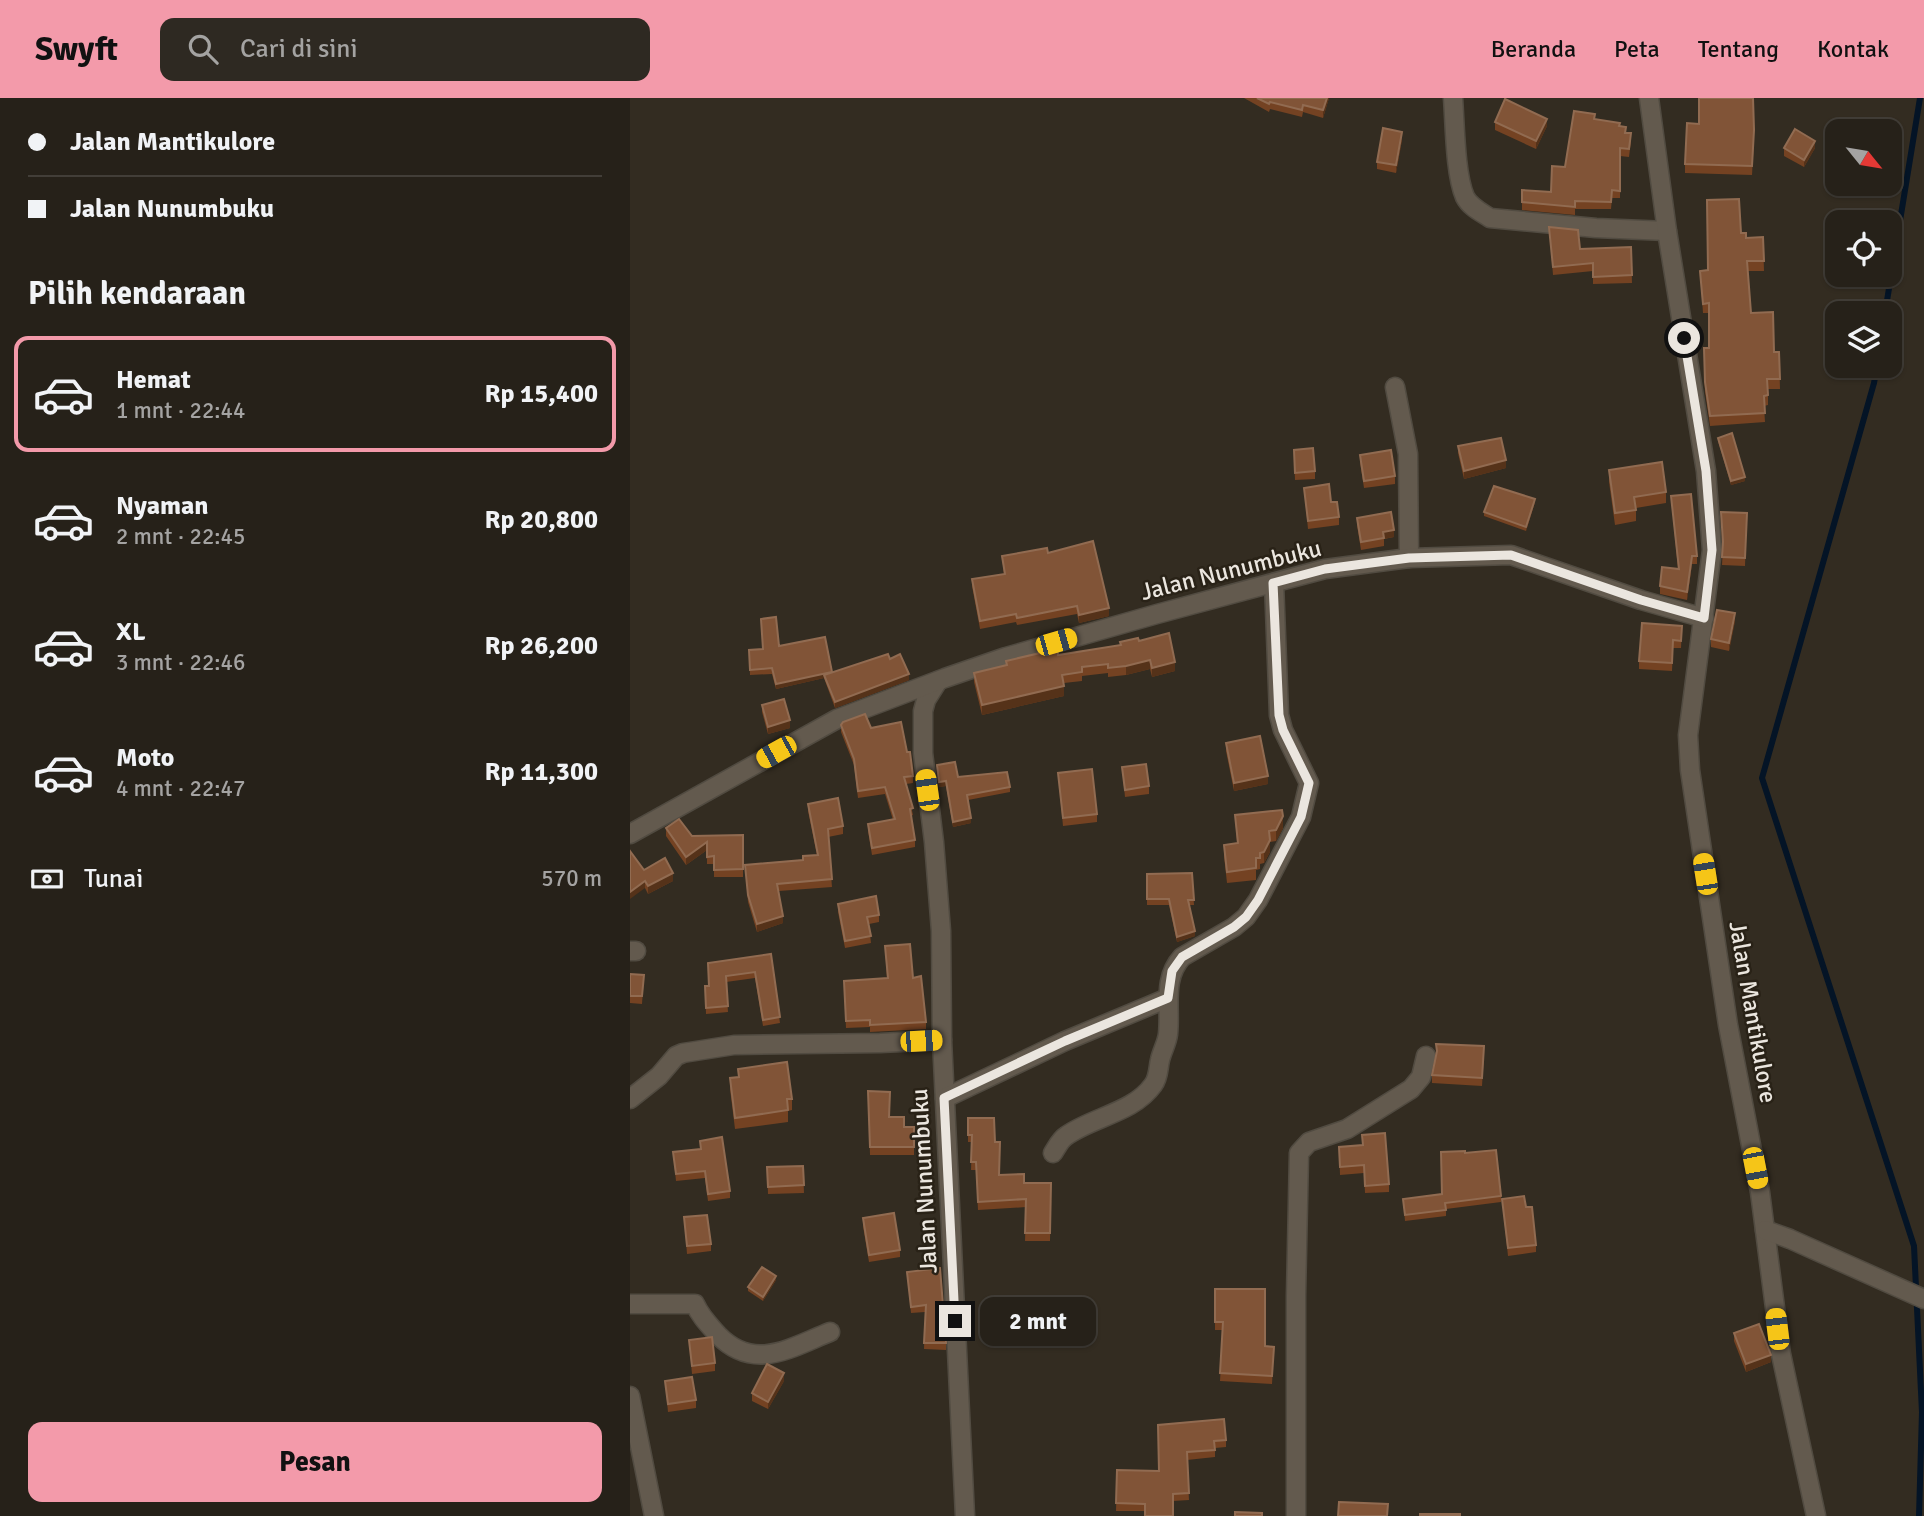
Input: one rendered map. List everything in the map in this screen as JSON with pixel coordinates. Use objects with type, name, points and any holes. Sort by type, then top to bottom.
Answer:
[{"type":"street","points":[[1453,98],[1462,186],[1471,205],[1481,213],[1490,218],[1667,231]]},
{"type":"street","name":"Jalan Mantikulore","points":[[1649,98],[1667,231],[1706,471],[1712,550],[1688,735],[1690,771],[1728,1025],[1760,1192],[1781,1354],[1816,1516]]},
{"type":"street","points":[[1395,387],[1408,454],[1409,558]]},
{"type":"street","name":"Jalan Nunumbuku","points":[[635,829],[677,810],[705,791],[836,719],[1019,653],[1325,569],[1409,558],[1511,555],[1641,600],[1704,618]]},
{"type":"street","points":[[1053,1153],[1066,1136],[1111,1115],[1139,1099],[1152,1087],[1157,1079],[1168,1036],[1168,998],[1172,971],[1182,957],[1234,927],[1246,917],[1258,900],[1301,817],[1309,783],[1283,730],[1279,715],[1273,583]]},
{"type":"street","name":"Jalan Nunumbuku","points":[[937,681],[926,700],[922,722],[923,753],[941,931],[944,1098],[965,1516]]},
{"type":"street","points":[[944,1098],[1065,1041],[1168,998]]},
{"type":"street","points":[[630,1099],[659,1076],[676,1056],[683,1053],[734,1045],[942,1040]]},
{"type":"street","points":[[1296,1516],[1299,1153],[1309,1142],[1347,1129],[1411,1090],[1421,1077],[1426,1056]]},
{"type":"street","points":[[1765,1230],[1924,1299]]},
{"type":"street","points":[[630,1304],[695,1304],[706,1322],[721,1338],[747,1354],[762,1356],[776,1353],[830,1332]]},
{"type":"street","points":[[630,1396],[654,1516]]},
{"type":"building","points":[[1257,98],[1327,98],[1323,110],[1303,105],[1302,110],[1270,102],[1269,104]]},
{"type":"building","points":[[1699,98],[1753,98],[1752,166],[1685,164],[1687,123],[1699,124]]},
{"type":"building","points":[[1505,99],[1547,119],[1536,141],[1495,122]]},
{"type":"building","points":[[1574,111],[1595,114],[1594,119],[1620,123],[1619,126],[1626,127],[1625,133],[1631,133],[1629,149],[1620,148],[1620,191],[1612,190],[1611,202],[1575,201],[1575,207],[1522,202],[1522,190],[1551,192],[1552,166],[1565,167]]},
{"type":"building","points":[[1383,128],[1402,132],[1396,165],[1377,162]]},
{"type":"building","points":[[1795,129],[1815,141],[1804,160],[1784,148]]},
{"type":"building","points":[[1739,199],[1741,233],[1746,233],[1746,238],[1763,237],[1764,261],[1747,261],[1751,313],[1773,312],[1774,352],[1779,352],[1780,379],[1767,379],[1765,413],[1710,416],[1704,348],[1709,348],[1709,303],[1703,304],[1700,271],[1708,270],[1707,200]]},
{"type":"building","points":[[1549,227],[1578,230],[1580,249],[1631,247],[1632,275],[1593,277],[1593,263],[1553,267]]},
{"type":"building","points":[[1732,433],[1745,477],[1731,481],[1718,438]]},
{"type":"building","points":[[1501,438],[1506,460],[1464,471],[1458,446]]},
{"type":"building","points":[[1313,448],[1315,471],[1295,473],[1294,450]]},
{"type":"building","points":[[1391,450],[1395,476],[1364,481],[1360,455]]},
{"type":"building","points":[[1662,462],[1666,492],[1634,497],[1636,510],[1615,513],[1609,470]]},
{"type":"building","points":[[1329,484],[1331,502],[1337,502],[1339,517],[1308,521],[1304,488]]},
{"type":"building","points":[[1494,486],[1535,499],[1526,527],[1484,512]]},
{"type":"building","points":[[1691,494],[1697,556],[1692,556],[1687,592],[1660,586],[1662,567],[1679,569],[1671,496]]},
{"type":"building","points":[[1391,512],[1394,530],[1383,532],[1384,538],[1361,542],[1357,518]]},
{"type":"building","points":[[1721,512],[1747,513],[1745,558],[1722,557]]},
{"type":"building","points":[[1093,541],[1109,608],[1079,615],[1077,606],[1017,618],[1016,614],[980,621],[972,579],[1005,574],[1002,556],[1047,548],[1048,553]]},
{"type":"building","points":[[1717,610],[1735,613],[1729,643],[1711,639]]},
{"type":"building","points":[[776,617],[779,646],[825,637],[832,672],[776,684],[772,668],[750,670],[749,650],[763,649],[761,619]]},
{"type":"building","points":[[1642,623],[1682,626],[1681,641],[1673,640],[1672,663],[1639,661]]},
{"type":"building","points":[[1169,633],[1175,662],[1152,668],[1150,660],[1108,668],[1108,664],[1082,667],[1082,672],[1062,675],[1064,686],[982,705],[974,673],[1007,665],[1006,661],[1057,649],[1058,655],[1121,645],[1120,642],[1138,638],[1139,641]]},
{"type":"building","points":[[888,654],[890,659],[900,654],[909,674],[835,702],[824,675]]},
{"type":"building","points":[[784,699],[790,720],[768,727],[762,705]]},
{"type":"building","points":[[865,714],[871,728],[901,722],[907,752],[910,752],[913,776],[904,777],[913,808],[910,809],[915,840],[872,848],[868,824],[895,819],[885,787],[858,791],[854,759],[841,725]]},
{"type":"building","points":[[1260,736],[1268,776],[1234,783],[1226,743]]},
{"type":"building","points":[[955,762],[958,777],[1007,772],[1010,787],[967,795],[971,818],[953,822],[946,781],[939,782],[937,765]]},
{"type":"building","points":[[1146,764],[1149,786],[1125,790],[1122,767]]},
{"type":"building","points":[[1092,769],[1097,814],[1063,818],[1058,773]]},
{"type":"building","points":[[838,798],[843,826],[828,829],[832,879],[777,884],[783,916],[757,924],[748,895],[745,865],[803,860],[803,856],[818,855],[808,804]]},
{"type":"building","points":[[1282,810],[1283,816],[1276,830],[1269,831],[1270,840],[1264,852],[1260,853],[1260,858],[1256,858],[1256,868],[1227,872],[1224,845],[1238,843],[1235,815]]},
{"type":"building","points":[[679,819],[692,836],[743,835],[743,869],[714,870],[714,856],[707,857],[707,842],[686,857],[666,828]]},
{"type":"building","points":[[630,851],[644,870],[665,858],[673,873],[648,886],[645,881],[630,892]]},
{"type":"building","points":[[1192,873],[1194,900],[1188,900],[1195,931],[1177,937],[1169,899],[1147,899],[1147,874]]},
{"type":"building","points":[[876,896],[879,915],[867,917],[871,936],[845,941],[838,904]]},
{"type":"building","points":[[910,944],[913,978],[921,976],[926,1022],[870,1025],[870,1020],[846,1021],[844,981],[888,978],[885,946]]},
{"type":"building","points":[[771,954],[780,1017],[763,1020],[755,972],[726,976],[728,1006],[706,1008],[708,963]]},
{"type":"building","points":[[630,974],[644,975],[642,996],[630,996]]},
{"type":"building","points":[[1436,1044],[1484,1046],[1482,1078],[1432,1075]]},
{"type":"building","points":[[787,1062],[792,1099],[787,1099],[788,1110],[735,1118],[730,1078],[739,1077],[738,1069]]},
{"type":"building","points":[[868,1091],[890,1092],[889,1117],[904,1117],[904,1127],[914,1127],[914,1147],[870,1147]]},
{"type":"building","points":[[968,1118],[994,1118],[995,1142],[1000,1142],[999,1175],[1024,1174],[1024,1183],[1051,1183],[1050,1233],[1025,1233],[1026,1199],[978,1202],[976,1162],[971,1162],[972,1135],[968,1135]]},
{"type":"building","points":[[1385,1133],[1389,1184],[1365,1186],[1364,1165],[1340,1167],[1339,1147],[1363,1145],[1362,1135]]},
{"type":"building","points":[[722,1137],[730,1191],[708,1194],[705,1171],[676,1174],[673,1152],[701,1149],[700,1141]]},
{"type":"building","points":[[1496,1150],[1501,1196],[1445,1203],[1446,1210],[1405,1215],[1403,1199],[1442,1194],[1441,1152]]},
{"type":"building","points":[[803,1166],[804,1185],[768,1187],[767,1167]]},
{"type":"building","points":[[1524,1196],[1526,1207],[1532,1207],[1536,1245],[1508,1248],[1502,1199]]},
{"type":"building","points":[[894,1213],[900,1250],[869,1255],[863,1218]]},
{"type":"building","points":[[707,1215],[711,1244],[687,1246],[684,1217]]},
{"type":"building","points":[[762,1267],[776,1276],[763,1297],[748,1287]]},
{"type":"building","points":[[940,1268],[946,1343],[924,1343],[926,1305],[911,1307],[907,1272]]},
{"type":"building","points":[[1215,1289],[1265,1289],[1265,1346],[1274,1347],[1272,1376],[1220,1373],[1223,1322],[1215,1322]]},
{"type":"building","points":[[1759,1324],[1771,1355],[1746,1364],[1734,1333]]},
{"type":"building","points":[[712,1337],[715,1363],[692,1366],[689,1340]]},
{"type":"building","points":[[767,1364],[784,1373],[768,1402],[752,1393]]},
{"type":"building","points":[[692,1377],[696,1400],[668,1404],[665,1381]]},
{"type":"building","points":[[1224,1419],[1226,1440],[1214,1441],[1215,1450],[1187,1452],[1189,1493],[1173,1494],[1173,1516],[1145,1516],[1145,1504],[1116,1503],[1117,1470],[1159,1471],[1158,1425]]},
{"type":"building","points":[[1339,1502],[1388,1504],[1387,1516],[1338,1516]]},
{"type":"building","points":[[1235,1512],[1262,1513],[1262,1516],[1235,1516]]},
{"type":"building","points":[[1460,1514],[1460,1516],[1420,1516]]},
{"type":"waterway","points":[[1887,301],[1920,98]]},
{"type":"waterway","points":[[1875,378],[1762,778],[1914,1246],[1922,1412],[1919,1516]]},
{"type":"route","points":[[955,1321],[944,1098],[1065,1041],[1168,998],[1172,971],[1182,957],[1234,927],[1246,917],[1258,900],[1301,817],[1309,783],[1283,730],[1279,715],[1273,583],[1325,569],[1409,558],[1511,555],[1641,600],[1704,618],[1712,550],[1706,471],[1684,338]]}]
